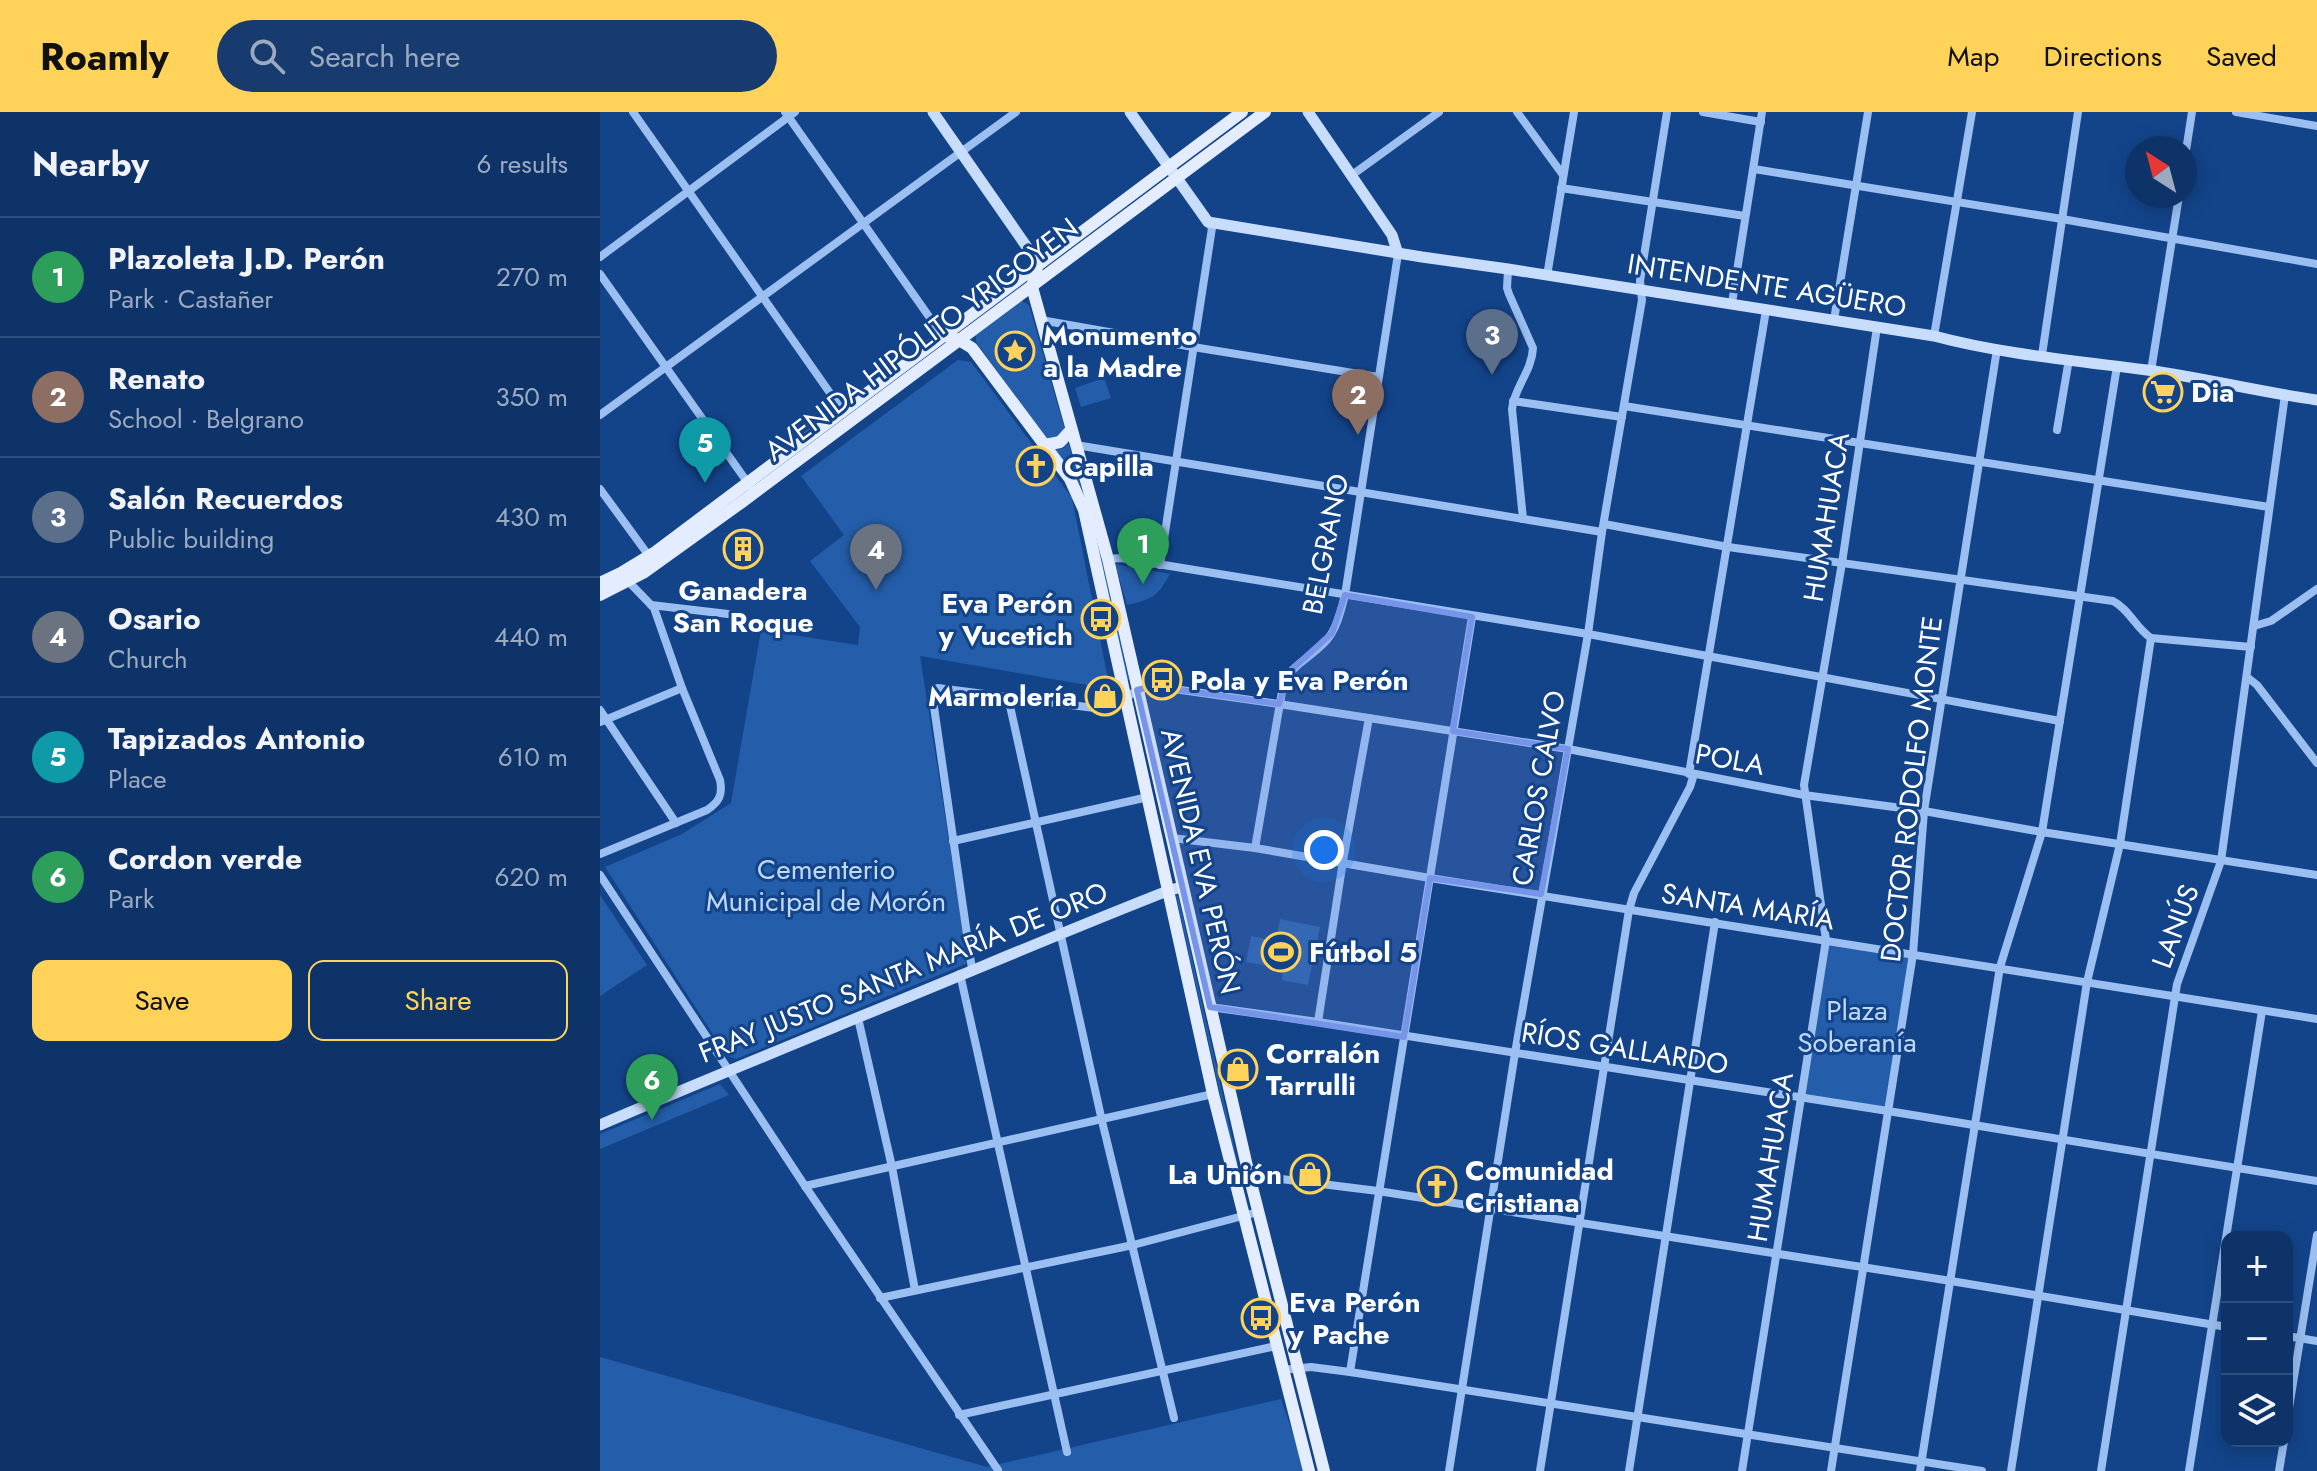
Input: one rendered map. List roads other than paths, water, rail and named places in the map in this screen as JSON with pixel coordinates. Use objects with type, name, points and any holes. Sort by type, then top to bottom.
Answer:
[{"type":"main road","name":"AVENIDA HIPÓLITO YRIGOYEN","points":[[847,416],[942,335],[1242,112]]},
{"type":"main road","name":"AVENIDA HIPÓLITO YRIGOYEN","points":[[600,595],[1032,287],[1265,112]]},
{"type":"main road","name":"AVENIDA EVA PERÓN","points":[[1038,263],[1032,287],[1108,559],[1172,838],[1176,888],[1213,1094],[1309,1471]]},
{"type":"main road","name":"AVENIDA EVA PERÓN","points":[[942,335],[972,348],[1070,479],[1084,510],[1148,797],[1210,1007],[1324,1471]]},
{"type":"main road","points":[[1045,445],[1060,442],[1071,430]]},
{"type":"main road","name":"AVENIDA HIPÓLITO YRIGOYEN","points":[[600,583],[624,578],[649,556],[751,488]]},
{"type":"street","points":[[633,112],[847,416]]},
{"type":"street","points":[[933,112],[1038,263]]},
{"type":"street","points":[[600,415],[1016,112]]},
{"type":"street","points":[[1130,112],[1212,228],[1160,565]]},
{"type":"street","points":[[1308,112],[1392,235],[1398,254]]},
{"type":"street","points":[[1352,175],[1439,112]]},
{"type":"street","points":[[1517,112],[1563,175]]},
{"type":"street","points":[[1547,276],[1574,112]]},
{"type":"street","name":"CARLOS CALVO","points":[[1449,1471],[1541,894],[1588,634],[1642,300],[1640,281],[1667,112]]},
{"type":"street","points":[[1703,112],[1762,117],[1732,303]]},
{"type":"street","points":[[1834,320],[1868,112]]},
{"type":"street","points":[[1934,336],[1972,112]]},
{"type":"street","points":[[2042,355],[2078,112]]},
{"type":"street","points":[[2188,136],[2192,112]]},
{"type":"street","points":[[2236,112],[2317,126]]},
{"type":"street","points":[[600,257],[790,114],[942,335]]},
{"type":"street","points":[[1754,169],[2317,264]]},
{"type":"street","points":[[1561,188],[1745,216]]},
{"type":"street","points":[[2151,371],[2177,208]]},
{"type":"street","name":"INTENDENTE AGÜERO","points":[[1208,222],[1398,254],[1732,303],[2317,400]]},
{"type":"street","name":"BELGRANO","points":[[1255,848],[1284,680],[1332,633],[1345,595],[1398,254]]},
{"type":"street","points":[[1508,269],[1507,288],[1533,348],[1525,379],[1513,401],[1523,519]]},
{"type":"street","points":[[600,274],[751,488]]},
{"type":"street","points":[[1540,1471],[1629,910],[1634,893],[1690,787],[1766,310]]},
{"type":"street","points":[[1041,320],[1378,377]]},
{"type":"street","name":"HUMAHUACA","points":[[1742,1471],[1826,940],[1804,785],[1842,563],[1877,327]]},
{"type":"street","name":"DOCTOR RODOLFO MONTE","points":[[1831,1471],[1913,954],[1924,811],[1997,349]]},
{"type":"street","points":[[2057,430],[2069,359]]},
{"type":"street","points":[[1921,1466],[2000,967],[2042,832],[2117,366]]},
{"type":"street","name":"LANÚS","points":[[2101,1471],[2177,984],[2221,861],[2285,395]]},
{"type":"street","points":[[1513,401],[1622,417]]},
{"type":"street","points":[[1624,406],[2269,507]]},
{"type":"street","points":[[1076,445],[1523,519],[2079,596],[2117,603],[2151,638],[2251,647]]},
{"type":"street","points":[[600,489],[649,556]]},
{"type":"street","points":[[1108,559],[1121,558],[1588,634],[2060,721]]},
{"type":"street","points":[[600,854],[715,805],[722,792],[651,605],[624,578]]},
{"type":"street","points":[[2254,626],[2271,621],[2316,593]]},
{"type":"street","points":[[651,605],[728,614]]},
{"type":"street","points":[[1350,1372],[1472,617]]},
{"type":"street","points":[[2011,1471],[2087,982],[2120,844],[2151,638]]},
{"type":"street","points":[[2247,677],[2257,685],[2317,763]]},
{"type":"street","name":"POLA","points":[[1137,690],[1153,686],[1568,749],[1804,795],[1924,811],[2317,875]]},
{"type":"street","points":[[603,721],[682,688]]},
{"type":"street","points":[[972,969],[933,690],[938,688],[1110,710],[1137,690]]},
{"type":"street","points":[[1008,697],[1102,1121],[1174,1418]]},
{"type":"street","points":[[600,710],[603,721],[676,823]]},
{"type":"street","points":[[1318,1022],[1369,718]]},
{"type":"street","points":[[953,841],[1148,797]]},
{"type":"street","name":"SANTA MARÍA","points":[[1172,838],[1343,861],[1430,878],[2317,1019]]},
{"type":"street","points":[[600,875],[805,1186],[998,1470]]},
{"type":"street","name":"FRAY JUSTO SANTA MARÍA DE ORO","points":[[600,1125],[972,969],[1176,888]]},
{"type":"street","points":[[1629,1471],[1715,922]]},
{"type":"street","points":[[960,974],[1067,1452]]},
{"type":"street","name":"RÍOS GALLARDO","points":[[1210,1007],[2150,1152],[2317,1181]]},
{"type":"street","points":[[2189,1471],[2262,1011]]},
{"type":"street","points":[[858,1018],[892,1167],[915,1290]]},
{"type":"street","points":[[805,1186],[1213,1094]]},
{"type":"street","points":[[1233,1178],[1249,1175],[1378,1191],[2221,1326]]},
{"type":"street","points":[[880,1298],[1133,1245],[1258,1212]]},
{"type":"street","points":[[2293,1383],[2317,1235]]},
{"type":"street","points":[[2293,1337],[2317,1341]]},
{"type":"street","points":[[959,1415],[1276,1346]]},
{"type":"street","points":[[1282,1370],[1311,1367],[1350,1372],[1748,1433],[1921,1466],[1982,1471]]},
{"type":"street","points":[[2279,1471],[2283,1447]]},
{"type":"place","name":"Monumento a la Madre","points":[[1015,351]]},
{"type":"place","name":"Salón Recuerdos","points":[[1492,375]]},
{"type":"place","name":"Dia","points":[[2163,392]]},
{"type":"place","name":"Renato","points":[[1358,435]]},
{"type":"place","name":"Capilla","points":[[1036,466]]},
{"type":"place","name":"Tapizados Antonio","points":[[705,483]]},
{"type":"place","name":"Ganadera San Roque","points":[[743,549]]},
{"type":"place","name":"Plazoleta J.D. Perón","points":[[1143,584]]},
{"type":"place","name":"Osario","points":[[876,590]]},
{"type":"place","name":"Eva Perón y Vucetich","points":[[1101,619]]},
{"type":"place","name":"Pola y Eva Perón","points":[[1162,680]]},
{"type":"place","name":"Marmolería","points":[[1105,696]]},
{"type":"place","name":"Fútbol 5","points":[[1281,952]]},
{"type":"place","name":"Corralón Tarrulli","points":[[1238,1069]]},
{"type":"place","name":"Cordon verde","points":[[652,1120]]},
{"type":"place","name":"La Unión","points":[[1310,1174]]},
{"type":"place","name":"Comunidad Cristiana","points":[[1437,1186]]},
{"type":"place","name":"Eva Perón y Pache","points":[[1261,1318]]},
{"type":"park label","name":"Cementerio Municipal de Morón","points":[[826,885]]},
{"type":"park label","name":"Plaza Soberanía","points":[[1857,1026]]}]
